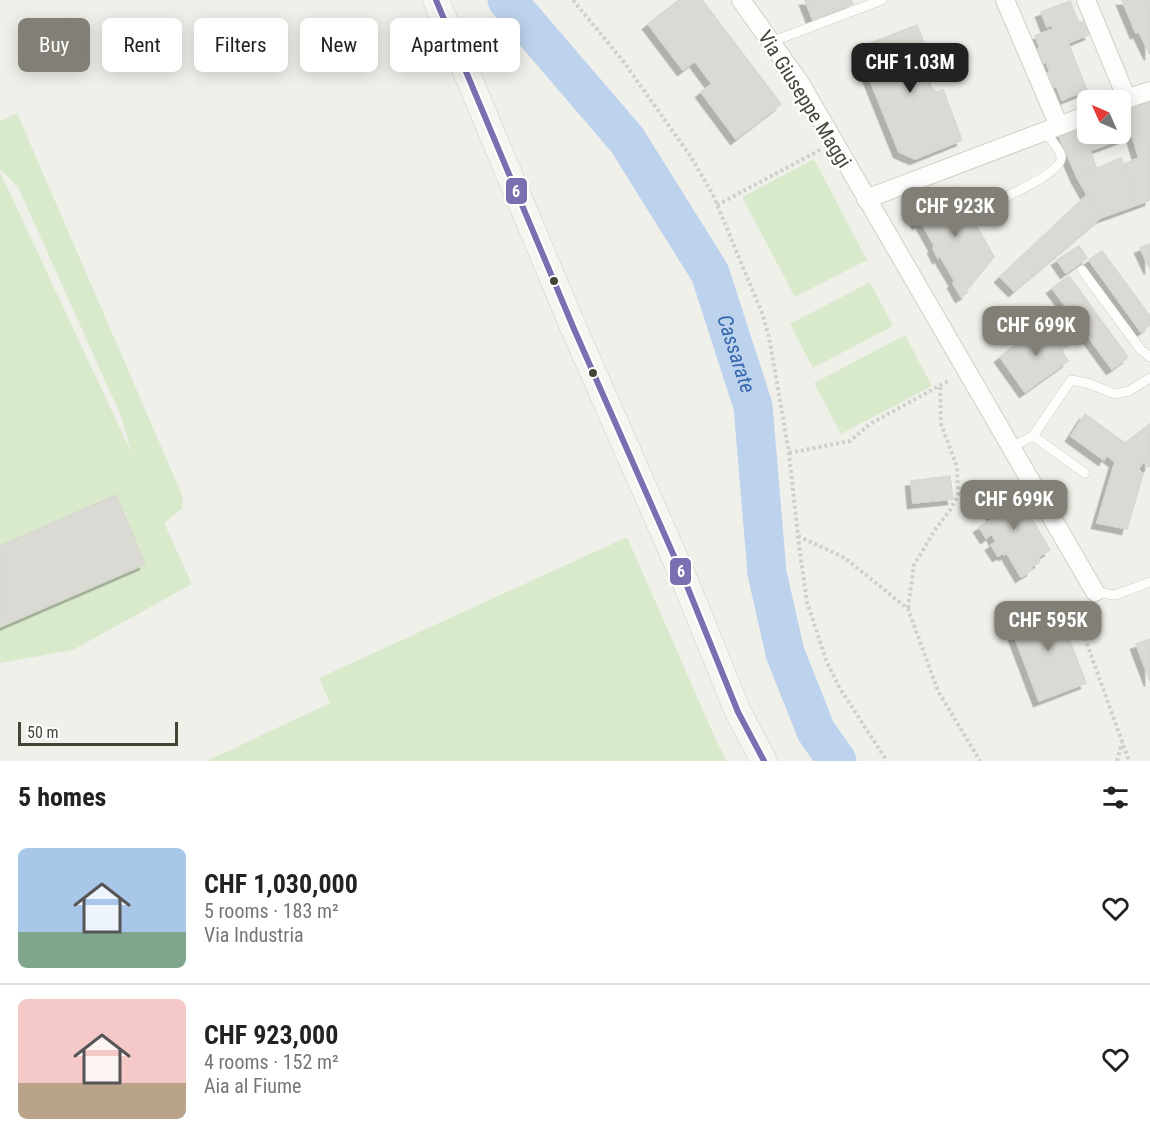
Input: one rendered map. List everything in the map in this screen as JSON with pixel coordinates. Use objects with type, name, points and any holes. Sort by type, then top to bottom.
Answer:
[{"type":"main road","points":[[436,0],[574,329],[685,581],[738,712],[764,761]]},
{"type":"street","name":"Via Giuseppe Maggi","points":[[741,0],[800,83],[1095,592]]},
{"type":"street","points":[[1005,0],[1052,129]]},
{"type":"street","points":[[1086,0],[1120,90]]},
{"type":"street","points":[[1131,98],[1150,91]]},
{"type":"street","points":[[866,199],[1077,119]]},
{"type":"lane","points":[[771,42],[882,0]]},
{"type":"lane","points":[[981,208],[1043,177],[1057,167],[1061,162],[1061,156],[1052,129]]},
{"type":"lane","points":[[1082,270],[1141,350],[1150,357]]},
{"type":"lane","points":[[1010,448],[1033,436],[1071,380],[1087,383],[1115,394],[1130,391],[1150,378]]},
{"type":"lane","points":[[1033,436],[1085,473]]},
{"type":"lane","points":[[1095,592],[1115,595],[1150,582]]},
{"type":"path","points":[[573,0],[623,61],[691,157],[717,205],[762,313],[769,337],[789,453],[807,602],[826,660],[839,687],[887,761]]},
{"type":"path","points":[[717,205],[834,143]]},
{"type":"path","points":[[789,453],[850,441],[870,424],[966,370]]},
{"type":"path","points":[[940,385],[941,424],[957,467],[958,495],[914,565],[908,609],[938,691],[980,761]]},
{"type":"path","points":[[798,536],[845,558],[908,609]]},
{"type":"path","points":[[1095,592],[1077,616],[1130,761]]},
{"type":"path","points":[[1117,761],[1123,742]]},
{"type":"green space","points":[[17,113],[183,497],[182,509],[164,523],[192,584],[73,650],[0,663],[0,172],[132,454],[121,416],[18,187],[0,169],[0,121]]},
{"type":"green space","points":[[814,159],[867,260],[795,297],[742,197]]},
{"type":"green space","points":[[870,282],[893,326],[813,368],[790,324]]},
{"type":"green space","points":[[905,335],[932,386],[841,434],[814,383]]},
{"type":"green space","points":[[627,537],[727,761],[207,761],[330,703],[319,678]]},
{"type":"building","points":[[679,0],[702,0],[781,104],[736,139],[701,92],[712,84],[695,61],[683,70],[648,24]]},
{"type":"building","points":[[805,0],[851,0],[853,4],[813,20]]},
{"type":"building","points":[[1122,0],[1150,0],[1150,55],[1139,32],[1136,33]]},
{"type":"building","points":[[1070,1],[1079,23],[1084,21],[1090,34],[1068,43],[1087,90],[1077,90],[1077,94],[1062,100],[1056,86],[1051,88],[1046,74],[1050,72],[1046,62],[1042,64],[1036,50],[1040,48],[1035,36],[1053,29],[1052,25],[1047,27],[1041,12]]},
{"type":"building","points":[[917,25],[937,76],[930,82],[930,86],[936,92],[943,90],[962,140],[915,159],[899,152],[862,60],[870,43]]},
{"type":"building","points":[[1150,98],[1150,128],[1131,135],[1131,105]]},
{"type":"building","points":[[1077,126],[1077,144],[1087,144],[1097,169],[1077,177],[1058,134]]},
{"type":"building","points":[[1150,128],[1150,200],[1139,204],[1124,164],[1139,158],[1132,135]]},
{"type":"building","points":[[1087,144],[1108,144],[1089,151]]},
{"type":"building","points":[[1121,158],[1139,204],[1100,218],[1077,177]]},
{"type":"building","points":[[955,187],[994,257],[966,291],[967,293],[961,297],[953,283],[955,281],[940,256],[938,258],[933,248],[935,247],[921,222],[918,224],[911,212]]},
{"type":"building","points":[[1087,195],[1100,218],[1014,291],[1000,277]]},
{"type":"building","points":[[1150,244],[1150,269],[1140,248]]},
{"type":"building","points":[[1079,246],[1087,258],[1066,273],[1057,260]]},
{"type":"building","points":[[1102,251],[1150,316],[1150,325],[1141,332],[1089,260]]},
{"type":"building","points":[[1069,276],[1128,357],[1112,369],[1052,288]]},
{"type":"building","points":[[1043,325],[1048,331],[1054,327],[1068,346],[1061,350],[1068,361],[1025,392],[1000,357]]},
{"type":"building","points":[[1085,414],[1125,443],[1150,424],[1150,465],[1148,467],[1144,461],[1137,471],[1143,474],[1127,529],[1097,523],[1115,462],[1107,455],[1104,460],[1071,436]]},
{"type":"building","points":[[950,476],[953,499],[913,503],[911,481]]},
{"type":"building","points":[[1002,485],[1006,492],[1014,487],[1029,519],[1031,518],[1050,550],[1038,557],[1040,562],[1021,577],[1007,553],[998,556],[991,545],[996,542],[992,534],[986,538],[979,527],[994,518],[990,511],[998,506],[990,492]]},
{"type":"building","points":[[116,495],[145,564],[0,627],[0,546]]},
{"type":"building","points":[[1056,604],[1086,683],[1039,701],[1009,622]]},
{"type":"building","points":[[1150,639],[1150,681],[1136,644]]},
{"type":"waterway","name":"Cassarate","points":[[507,0],[627,140],[710,273],[753,406],[767,573],[785,653],[816,731],[837,761]]},
{"type":"transit line","name":"6","points":[[436,0],[574,329],[685,581],[738,712],[764,761]]}]
